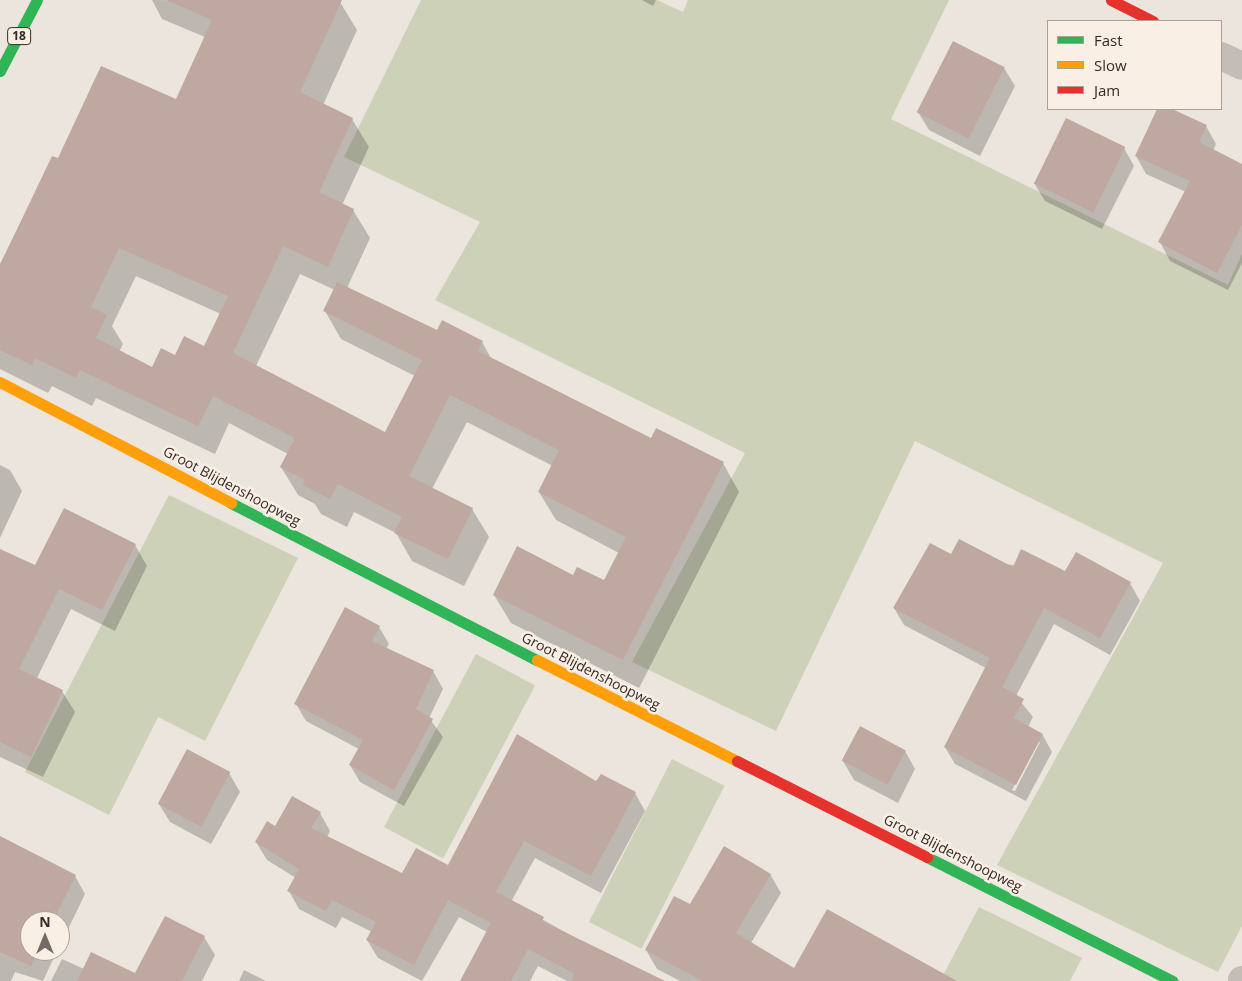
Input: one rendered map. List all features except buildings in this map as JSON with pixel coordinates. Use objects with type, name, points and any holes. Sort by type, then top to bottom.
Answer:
[{"type":"street","name":"18","points":[[1,66],[37,0]]},
{"type":"street","points":[[1110,0],[1151,20]]},
{"type":"street","points":[[1222,56],[1242,66]]},
{"type":"street","name":"Groot Blijdenshoopweg","points":[[0,382],[403,593],[1173,981]]},
{"type":"green space","points":[[421,0],[657,0],[683,12],[688,0],[949,0],[891,119],[1228,285],[1242,254],[1242,926],[1218,972],[997,865],[1163,563],[915,441],[776,731],[632,662],[745,453],[435,300],[480,222],[344,157]]},
{"type":"green space","points":[[169,495],[298,558],[205,741],[158,717],[109,815],[25,772]]},
{"type":"green space","points":[[476,654],[535,685],[443,859],[384,827]]},
{"type":"green space","points":[[672,759],[725,786],[641,949],[589,922]]},
{"type":"green space","points":[[979,907],[1082,958],[1070,981],[940,981]]},
{"type":"traffic: fast","points":[[0,71],[37,0]]},
{"type":"traffic: fast","points":[[231,503],[537,660]]},
{"type":"traffic: fast","points":[[927,857],[1173,981]]},
{"type":"traffic: slow","points":[[0,382],[231,503]]},
{"type":"traffic: slow","points":[[537,660],[737,761]]},
{"type":"traffic: jam","points":[[1111,0],[1151,20]]},
{"type":"traffic: jam","points":[[737,761],[927,857]]}]
